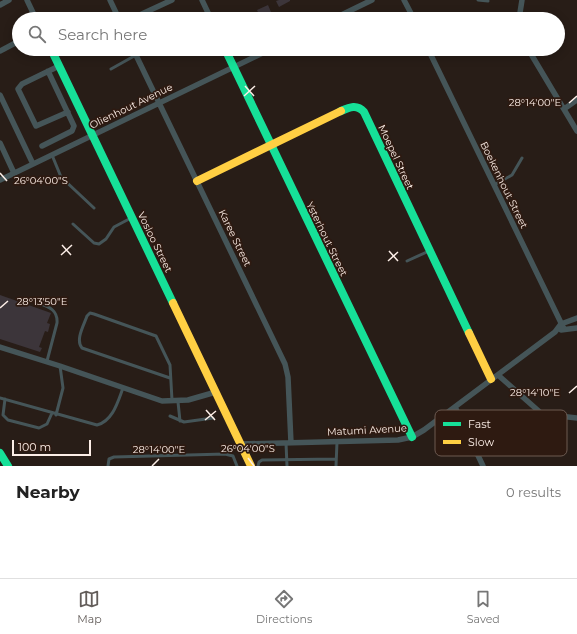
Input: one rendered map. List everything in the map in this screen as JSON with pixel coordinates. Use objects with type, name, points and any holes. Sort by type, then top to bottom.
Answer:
[{"type":"street","points":[[0,5],[9,0]]},
{"type":"street","points":[[27,0],[33,12]]},
{"type":"street","points":[[110,0],[116,12]]},
{"type":"street","points":[[146,12],[172,0]]},
{"type":"street","points":[[202,0],[208,12]]},
{"type":"street","points":[[347,12],[372,0]]},
{"type":"street","points":[[404,0],[410,12]]},
{"type":"street","points":[[520,12],[522,0]]},
{"type":"street","points":[[0,51],[12,45]]},
{"type":"street","name":"Vosloo Street","points":[[54,56],[251,466]]},
{"type":"street","name":"Karee Street","points":[[136,56],[287,368],[288,443]]},
{"type":"street","name":"Ysterhout Street","points":[[228,56],[412,437]]},
{"type":"street","name":"Olienhout Avenue","points":[[0,180],[257,56]]},
{"type":"street","name":"Boekenhout Street","points":[[431,56],[563,327]]},
{"type":"street","points":[[532,56],[577,130]]},
{"type":"street","points":[[59,66],[18,87],[36,126],[68,112]]},
{"type":"street","points":[[42,146],[73,129],[74,125],[48,71]]},
{"type":"street","points":[[0,96],[33,164]]},
{"type":"street","points":[[564,108],[577,100]]},
{"type":"street","name":"Moepel Street","points":[[198,182],[347,108],[359,106],[364,112],[430,251],[495,377]]},
{"type":"street","points":[[0,143],[14,173]]},
{"type":"street","name":"Matumi Avenue","points":[[451,410],[555,332],[577,318]]},
{"type":"street","name":"Matumi Avenue","points":[[563,327],[577,328]]},
{"type":"street","points":[[0,347],[47,361],[160,400],[175,402],[216,392]]},
{"type":"street","points":[[495,377],[537,410]]},
{"type":"street","points":[[567,417],[577,418]]},
{"type":"street","name":"Matumi Avenue","points":[[241,444],[398,440],[412,437],[435,422]]},
{"type":"street","points":[[0,453],[8,466]]},
{"type":"street","points":[[478,456],[483,466]]},
{"type":"lane","points":[[478,0],[488,1]]},
{"type":"lane","points":[[110,68],[134,56]]},
{"type":"lane","points":[[52,155],[61,177],[94,208]]},
{"type":"lane","points":[[494,185],[512,175],[522,158]]},
{"type":"lane","points":[[73,224],[94,243],[99,244],[106,239],[114,227],[132,218]]},
{"type":"lane","points":[[407,261],[430,251]]},
{"type":"lane","points":[[39,303],[50,307],[57,317],[57,323],[47,361]]},
{"type":"lane","points":[[170,378],[82,348],[79,344],[79,340],[87,316],[90,313],[94,314],[154,334],[169,362],[170,378],[180,421]]},
{"type":"lane","points":[[56,415],[63,388],[60,366]]},
{"type":"lane","points":[[0,398],[90,425],[101,424],[113,412],[123,388]]},
{"type":"lane","points":[[5,399],[3,415],[8,420],[39,428],[47,424],[52,413]]},
{"type":"lane","points":[[170,416],[184,422],[213,418]]},
{"type":"lane","points":[[336,466],[337,441]]},
{"type":"lane","points":[[287,466],[288,443]]},
{"type":"lane","points":[[108,466],[109,459],[114,457],[225,454],[233,456],[237,466]]},
{"type":"lane","points":[[258,466],[259,462],[262,460],[336,459]]},
{"type":"building","points":[[276,1],[290,1],[279,7]]},
{"type":"building","points":[[268,5],[271,12],[258,12],[257,10]]},
{"type":"building","points":[[0,295],[51,313],[47,323],[50,324],[48,332],[45,331],[39,347],[42,348],[40,352],[0,339]]},
{"type":"traffic: fast","points":[[54,56],[173,303]]},
{"type":"traffic: fast","points":[[228,56],[412,437]]},
{"type":"traffic: fast","points":[[341,111],[350,107],[356,107],[364,112],[469,333]]},
{"type":"traffic: fast","points":[[0,453],[8,466]]},
{"type":"traffic: slow","points":[[197,181],[341,111]]},
{"type":"traffic: slow","points":[[173,303],[251,466]]},
{"type":"traffic: slow","points":[[469,333],[491,379]]}]
